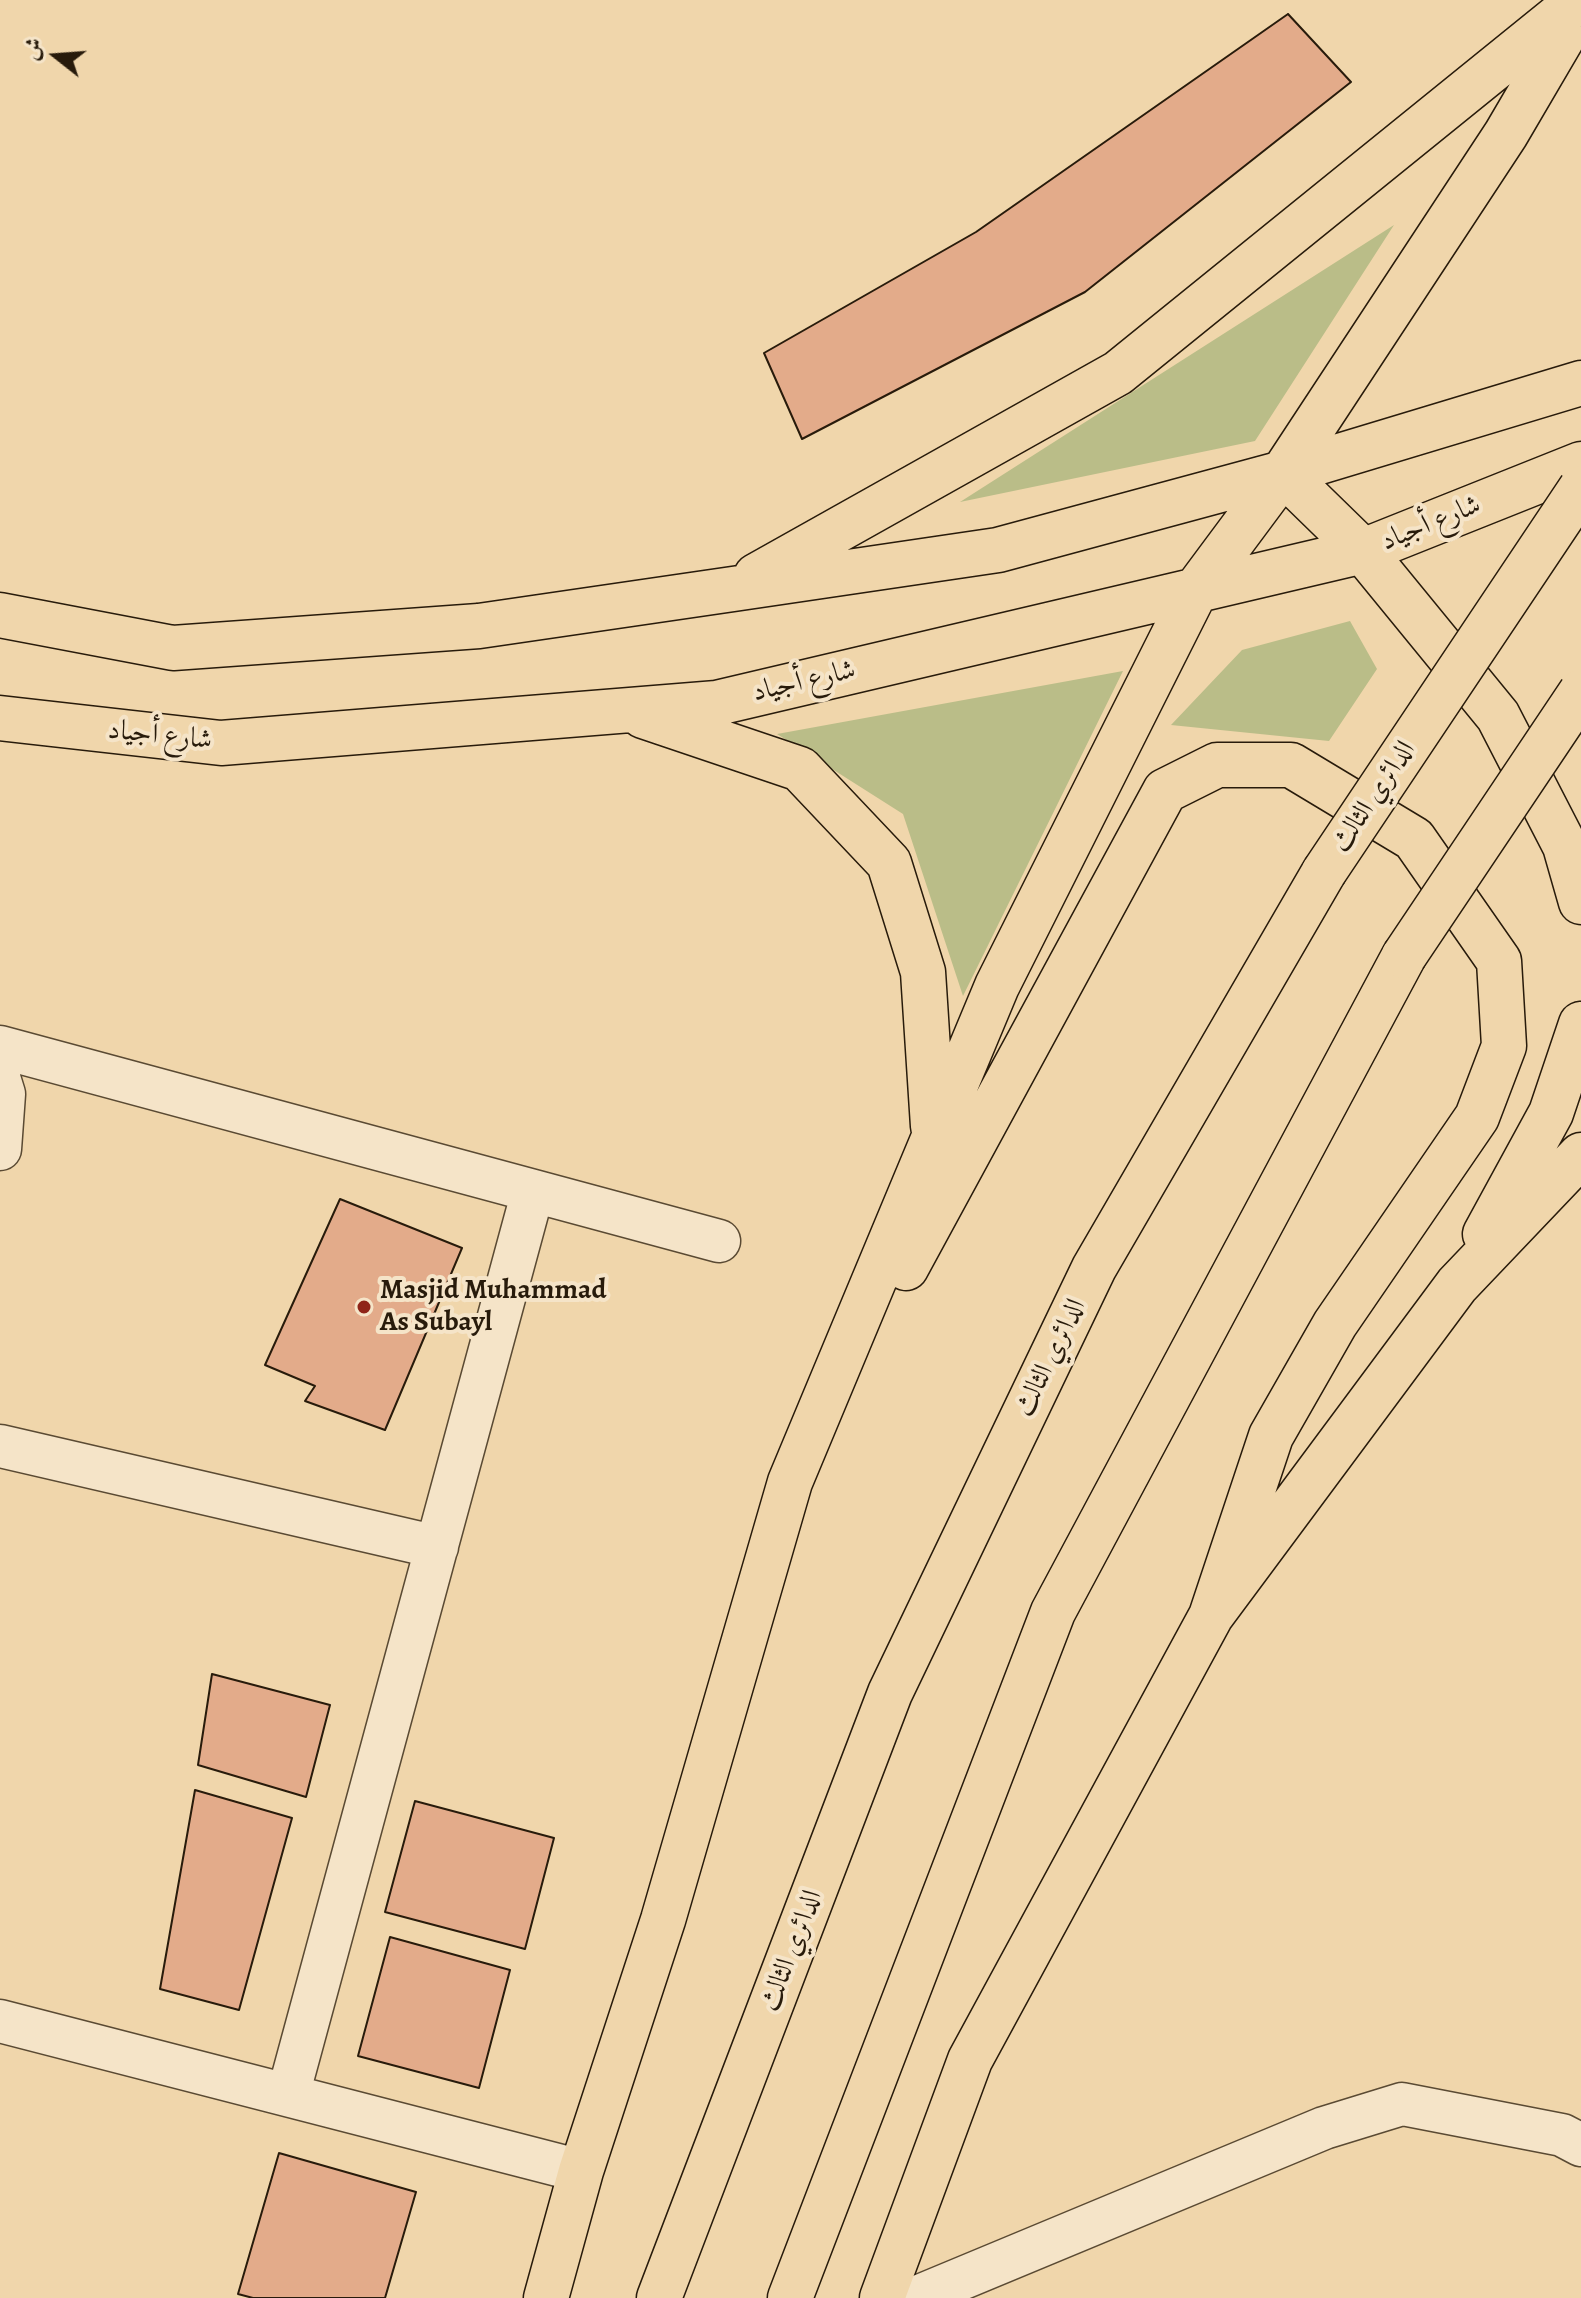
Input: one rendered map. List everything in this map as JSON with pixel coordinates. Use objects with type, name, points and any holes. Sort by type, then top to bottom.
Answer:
[{"type":"main road","points":[[546,2298],[581,2171],[663,1920],[790,1482],[997,986],[1196,590],[1283,473],[1506,134],[1580,3]]},
{"type":"main road","points":[[733,589],[1118,373],[1580,3]]},
{"type":"main road","points":[[0,615],[173,648],[479,626],[733,589],[998,550],[1283,473],[1581,383]]},
{"type":"main road","name":"شارع أجياد","points":[[0,718],[221,743],[717,703],[1363,551],[1581,464]]},
{"type":"main road","points":[[1283,473],[1363,551],[1498,716],[1565,846],[1581,902]]},
{"type":"main road","name":"الدائري الثالث","points":[[659,2298],[890,1693],[1094,1268],[1324,872],[1581,488]]},
{"type":"main road","points":[[790,2298],[1053,1612],[1404,956],[1581,692]]},
{"type":"main road","points":[[626,710],[800,769],[889,863],[923,972],[934,1137]]},
{"type":"main road","points":[[790,1482],[1165,791],[1217,765],[1291,765],[1414,839],[1499,961],[1504,1046],[1477,1117],[1335,1324],[1271,1436],[1211,1616]]},
{"type":"main road","points":[[1457,1285],[1551,1113],[1581,1024]]},
{"type":"main road","points":[[882,2298],[970,2060],[1211,1616],[1457,1285],[1581,1155]]},
{"type":"street","points":[[0,1047],[719,1241]]},
{"type":"street","points":[[0,1081],[4,1094],[0,1149]]},
{"type":"street","points":[[288,2095],[533,1191]]},
{"type":"street","points":[[0,1446],[437,1547]]},
{"type":"street","points":[[0,2021],[581,2171]]},
{"type":"street","points":[[915,2298],[951,2290],[1324,2128],[1402,2104],[1562,2135],[1581,2145]]},
{"type":"green space","points":[[1394,225],[1255,441],[960,502]]},
{"type":"green space","points":[[1350,621],[1377,669],[1329,741],[1171,725],[1242,650]]},
{"type":"green space","points":[[1123,671],[963,996],[903,814],[777,734]]},
{"type":"building","points":[[1288,14],[1351,82],[1085,292],[802,439],[764,353],[976,232]]},
{"type":"building","name":"Masjid Muhammad As Subayl","points":[[340,1199],[462,1248],[385,1430],[305,1401],[315,1386],[265,1365]]},
{"type":"building","points":[[212,1674],[330,1705],[306,1797],[198,1765]]},
{"type":"building","points":[[195,1790],[292,1818],[239,2010],[160,1989]]},
{"type":"building","points":[[415,1801],[554,1838],[525,1949],[385,1912]]},
{"type":"building","points":[[390,1937],[510,1970],[479,2088],[358,2056]]},
{"type":"building","points":[[279,2153],[416,2192],[385,2298],[253,2298],[238,2294]]},
{"type":"place","name":"Masjid Muhammad As Subayl","points":[[364,1307]]}]
